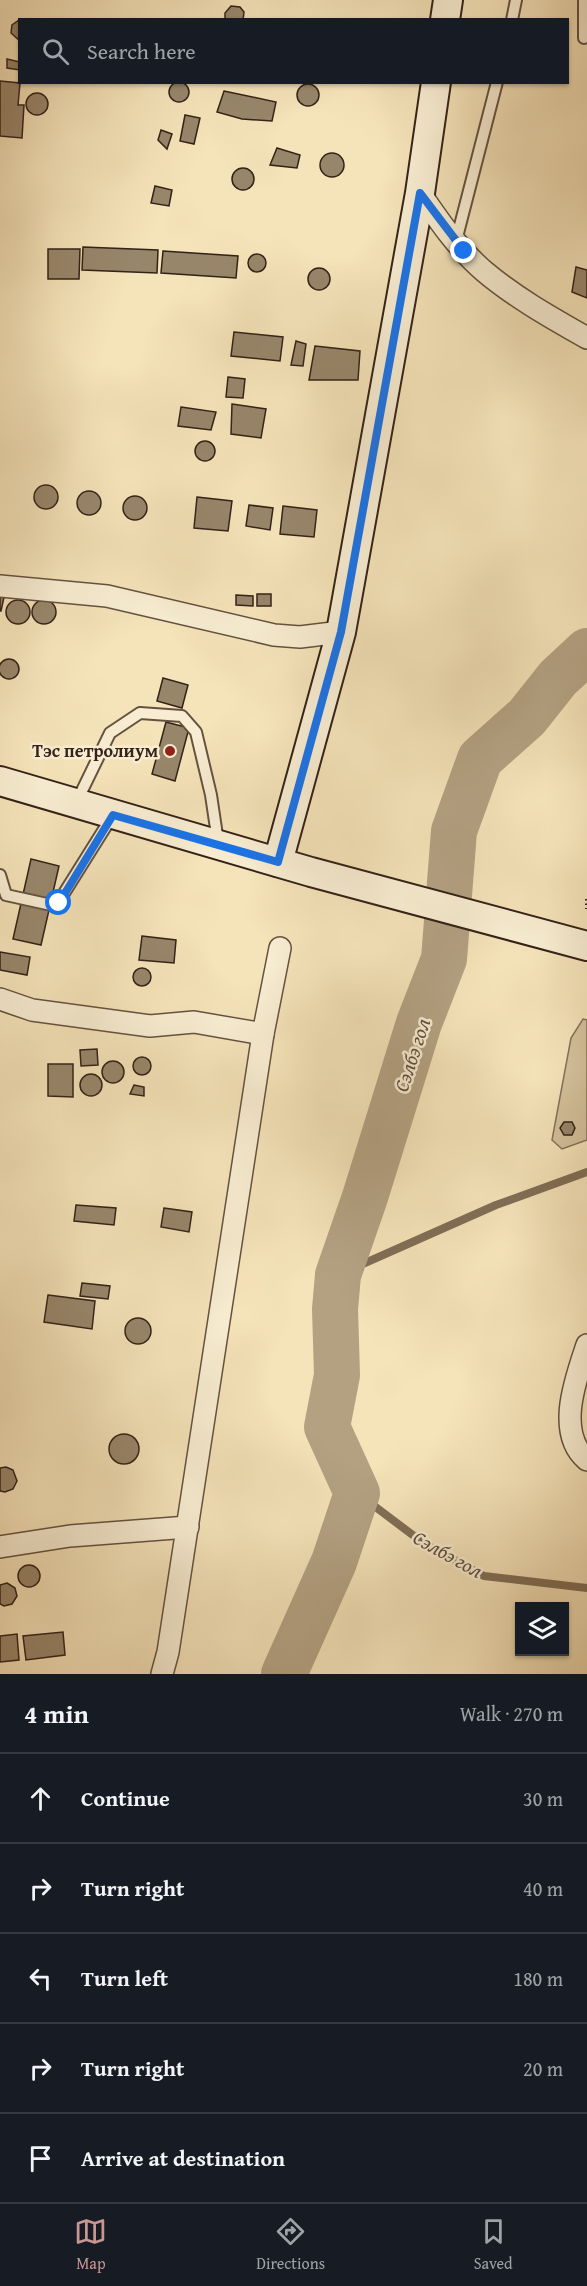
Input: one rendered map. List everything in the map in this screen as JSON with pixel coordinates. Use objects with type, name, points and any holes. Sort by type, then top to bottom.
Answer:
[{"type":"street","points":[[445,18],[448,0]]},
{"type":"street","points":[[278,862],[341,632],[420,193],[436,84]]},
{"type":"street","points":[[420,193],[456,242],[485,272],[540,311],[587,338]]},
{"type":"street","points":[[0,585],[107,596],[273,634],[300,637],[341,632]]},
{"type":"street","points":[[0,782],[311,872],[587,946]]},
{"type":"street","points":[[162,1674],[168,1652],[188,1527],[263,1034],[280,948]]},
{"type":"street","points":[[0,999],[32,1010],[150,1026],[194,1022],[263,1034]]},
{"type":"street","points":[[587,1345],[578,1372],[569,1428],[580,1454],[587,1460]]},
{"type":"street","points":[[0,1547],[70,1536],[188,1527]]},
{"type":"lane","points":[[512,18],[516,0]]},
{"type":"lane","points":[[584,0],[584,38]]},
{"type":"lane","points":[[456,242],[496,84]]},
{"type":"lane","points":[[76,804],[110,733],[140,713],[182,717],[196,732],[211,795],[219,845]]},
{"type":"lane","points":[[0,875],[4,894],[56,906],[113,815]]},
{"type":"path","points":[[587,899],[587,909]]},
{"type":"shaded area","points":[[583,1019],[587,1020],[587,1140],[562,1149],[552,1140],[571,1038]]},
{"type":"building","points":[[231,6],[240,7],[244,12],[243,18],[225,18],[225,13]]},
{"type":"building","points":[[18,21],[18,39],[11,33],[12,25]]},
{"type":"building","points":[[7,59],[18,62],[18,70],[7,68]]},
{"type":"building","points":[[0,81],[18,83],[20,84],[18,105],[24,105],[22,138],[0,136]]},
{"type":"building","points":[[173,84],[185,84],[189,88],[189,96],[183,102],[175,102],[169,96],[169,88]]},
{"type":"building","points":[[308,84],[316,87],[319,95],[316,103],[308,106],[300,103],[297,95],[300,87]]},
{"type":"building","points":[[224,91],[276,102],[272,121],[242,119],[217,112]]},
{"type":"building","points":[[37,93],[47,100],[48,104],[41,114],[37,115],[27,108],[26,104],[33,94]]},
{"type":"building","points":[[185,115],[200,118],[194,144],[180,141]]},
{"type":"building","points":[[161,130],[172,134],[167,149],[158,140]]},
{"type":"building","points":[[277,148],[300,155],[297,168],[270,165]]},
{"type":"building","points":[[332,153],[341,156],[344,165],[341,174],[332,177],[323,174],[320,165],[323,156]]},
{"type":"building","points":[[243,168],[253,175],[254,179],[247,189],[243,190],[233,183],[232,179],[239,169]]},
{"type":"building","points":[[155,186],[172,190],[169,206],[151,203]]},
{"type":"building","points":[[83,247],[158,250],[157,273],[82,270]]},
{"type":"building","points":[[48,249],[80,249],[79,279],[48,279]]},
{"type":"building","points":[[163,251],[238,256],[236,278],[161,273]]},
{"type":"building","points":[[257,254],[263,257],[266,263],[263,269],[257,272],[251,269],[248,263],[251,257]]},
{"type":"building","points":[[576,267],[587,270],[587,298],[572,292]]},
{"type":"building","points":[[319,268],[327,271],[330,279],[327,287],[319,290],[311,287],[308,279],[311,271]]},
{"type":"building","points":[[234,332],[283,337],[280,361],[231,356]]},
{"type":"building","points":[[296,341],[306,344],[303,366],[291,365]]},
{"type":"building","points":[[315,346],[360,351],[358,380],[309,380]]},
{"type":"building","points":[[228,377],[245,379],[243,398],[226,397]]},
{"type":"building","points":[[232,404],[266,409],[261,438],[231,434]]},
{"type":"building","points":[[181,407],[216,412],[211,430],[178,426]]},
{"type":"building","points":[[205,441],[212,444],[215,451],[212,458],[205,461],[198,458],[195,451],[198,444]]},
{"type":"building","points":[[46,485],[55,488],[58,497],[55,506],[46,509],[37,506],[34,497],[37,488]]},
{"type":"building","points":[[89,491],[98,494],[101,503],[98,512],[89,515],[80,512],[77,503],[80,494]]},
{"type":"building","points":[[135,496],[144,499],[147,508],[144,517],[135,520],[126,517],[123,508],[126,499]]},
{"type":"building","points":[[197,497],[232,501],[228,531],[194,528]]},
{"type":"building","points":[[249,505],[273,508],[270,530],[246,526]]},
{"type":"building","points":[[283,506],[317,510],[314,537],[280,534]]},
{"type":"building","points":[[257,594],[271,594],[271,606],[257,606]]},
{"type":"building","points":[[236,595],[253,596],[253,606],[236,605]]},
{"type":"building","points":[[0,596],[4,597],[1,611],[0,611]]},
{"type":"building","points":[[18,600],[27,603],[30,612],[27,621],[18,624],[9,621],[6,612],[9,603]]},
{"type":"building","points":[[44,600],[49,601],[55,607],[55,617],[49,623],[44,624],[39,623],[33,617],[32,612],[33,607],[39,601]]},
{"type":"building","points":[[9,659],[16,662],[19,669],[16,676],[9,679],[2,676],[-1,669],[2,662]]},
{"type":"building","points":[[163,678],[188,685],[182,708],[157,701]]},
{"type":"building","name":"Тэс петролиум","points":[[166,722],[189,728],[175,781],[152,774]]},
{"type":"building","points":[[31,859],[59,866],[41,945],[13,939]]},
{"type":"building","points":[[142,936],[176,940],[174,963],[139,960]]},
{"type":"building","points":[[0,952],[30,957],[27,975],[0,970]]},
{"type":"building","points":[[142,968],[150,973],[151,977],[146,985],[142,986],[134,981],[133,977],[138,969]]},
{"type":"building","points":[[97,1049],[98,1065],[81,1066],[80,1050]]},
{"type":"building","points":[[142,1057],[150,1062],[151,1066],[146,1074],[142,1075],[134,1070],[133,1066],[138,1058]]},
{"type":"building","points":[[109,1061],[117,1061],[124,1068],[124,1076],[117,1083],[109,1083],[102,1076],[102,1068]]},
{"type":"building","points":[[48,1064],[73,1064],[73,1097],[48,1096]]},
{"type":"building","points":[[91,1074],[99,1077],[102,1085],[99,1093],[91,1096],[83,1093],[80,1085],[83,1077]]},
{"type":"building","points":[[134,1085],[144,1087],[144,1096],[130,1094]]},
{"type":"building","points":[[564,1122],[572,1122],[575,1128],[572,1135],[564,1135],[560,1128]]},
{"type":"building","points":[[76,1205],[116,1208],[114,1225],[74,1221]]},
{"type":"building","points":[[164,1208],[192,1212],[189,1232],[161,1227]]},
{"type":"building","points":[[82,1283],[110,1286],[108,1299],[80,1296]]},
{"type":"building","points":[[48,1295],[95,1301],[92,1329],[44,1322]]},
{"type":"building","points":[[138,1318],[147,1322],[151,1331],[147,1340],[138,1344],[129,1340],[125,1331],[129,1322]]},
{"type":"building","points":[[124,1434],[135,1438],[139,1449],[135,1460],[124,1464],[113,1460],[109,1449],[113,1438]]},
{"type":"building","points":[[6,1467],[13,1470],[17,1481],[13,1489],[5,1492],[0,1491],[0,1468]]},
{"type":"building","points":[[29,1565],[37,1568],[40,1576],[37,1584],[29,1587],[21,1584],[18,1576],[21,1568]]},
{"type":"building","points":[[7,1583],[15,1588],[17,1596],[12,1604],[4,1606],[0,1604],[0,1585]]},
{"type":"building","points":[[63,1632],[65,1655],[26,1660],[23,1636]]},
{"type":"building","points":[[17,1634],[19,1660],[0,1662],[0,1636]]},
{"type":"waterway","name":"Сэлбэ гол","points":[[284,1674],[334,1562],[357,1493],[327,1427],[337,1375],[335,1309],[338,1275],[365,1197],[419,1023],[444,959],[454,831],[480,759],[527,717],[558,678],[587,651]]},
{"type":"waterway","points":[[338,1275],[496,1205],[587,1172]]},
{"type":"waterway","name":"Сэлбэ гол","points":[[357,1493],[422,1542],[484,1576],[587,1588]]},
{"type":"place","name":"Тэс петролиум","points":[[170,751]]},
{"type":"route","points":[[59,903],[113,815],[278,862],[341,632],[420,193],[442,226],[464,251]]}]
